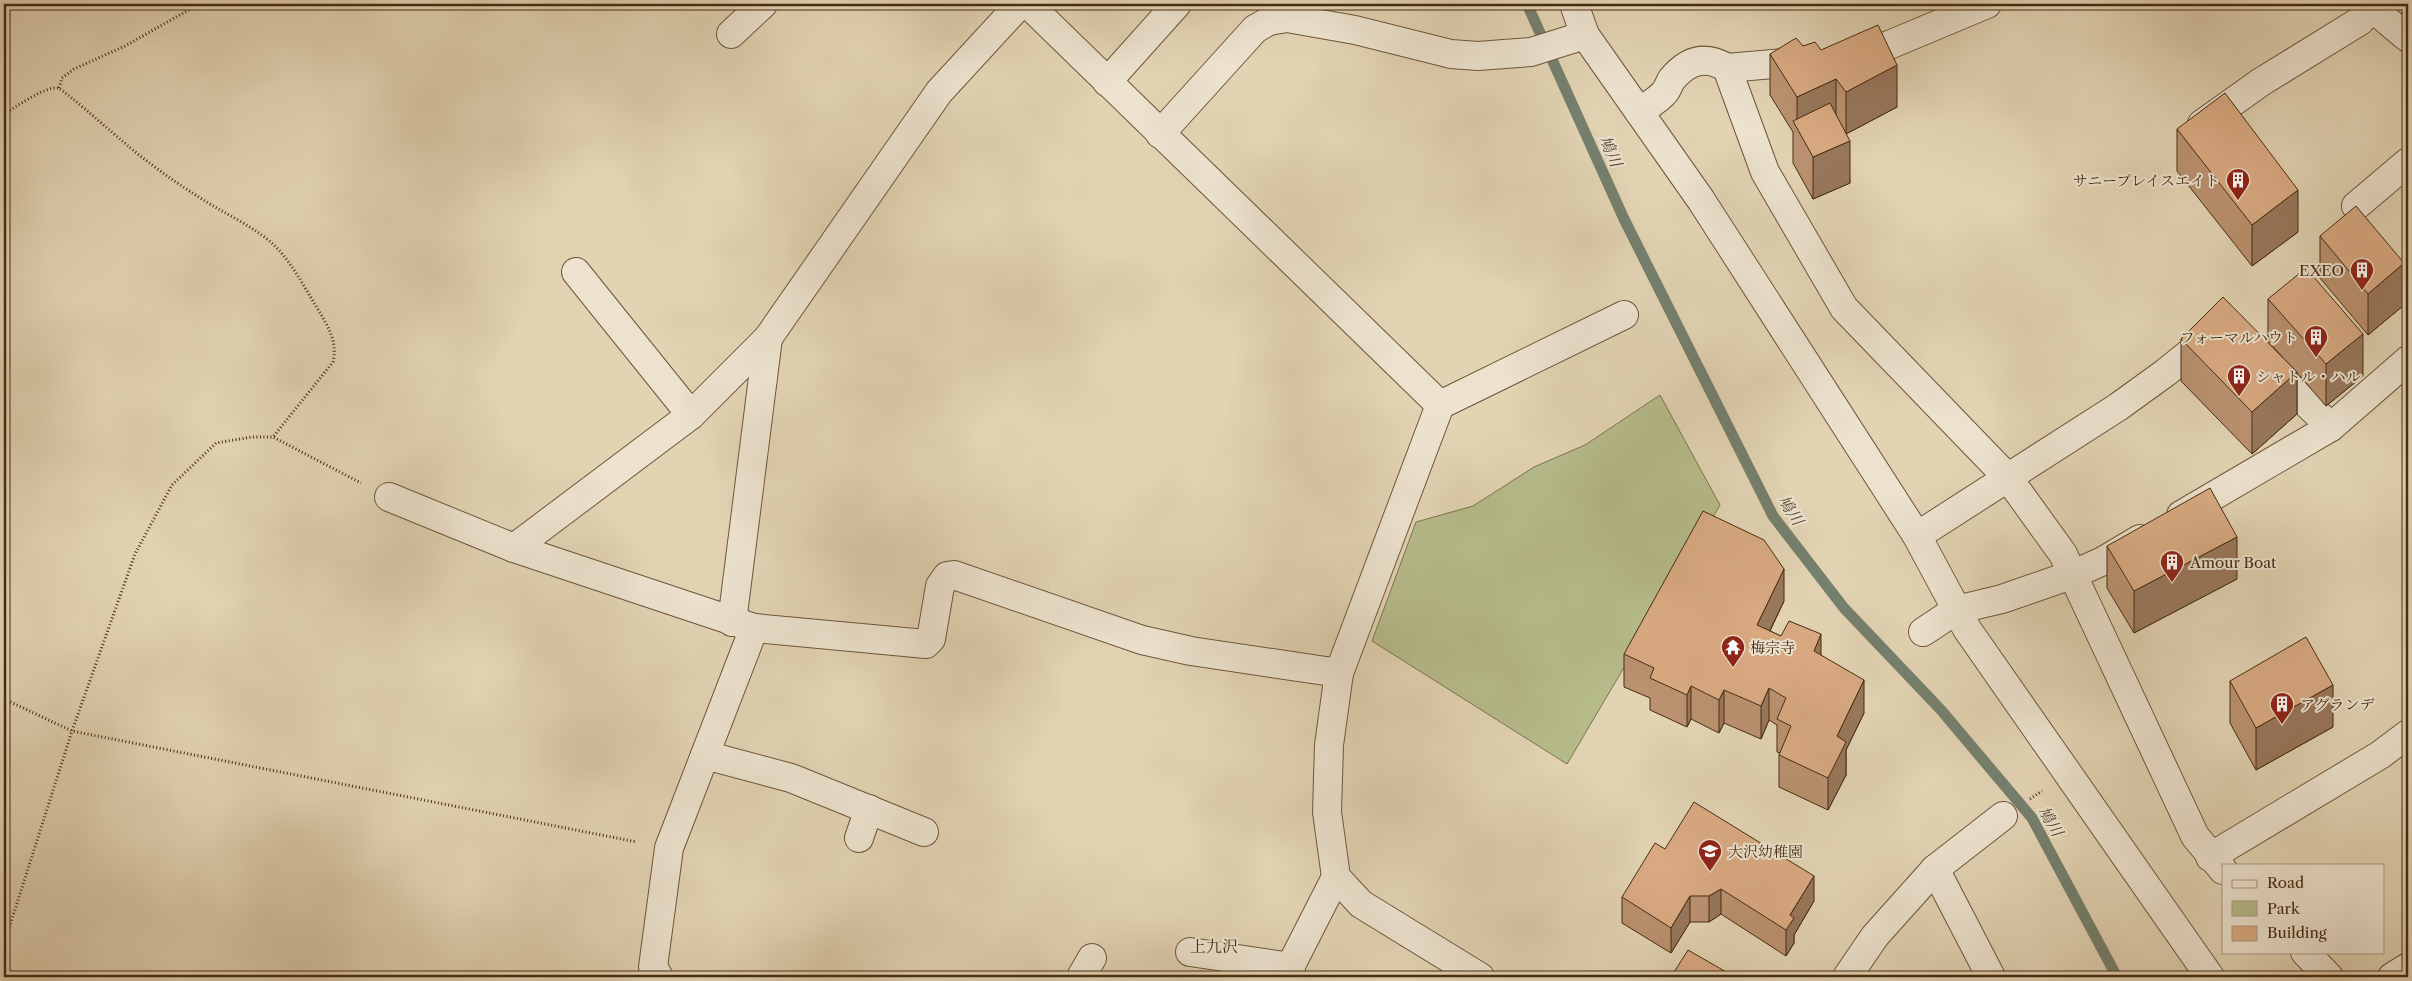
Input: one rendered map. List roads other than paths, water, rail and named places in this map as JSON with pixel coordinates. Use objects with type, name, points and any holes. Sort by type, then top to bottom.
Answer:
[{"type":"street","points":[[732,34],[763,4]]},
{"type":"street","points":[[514,548],[691,415],[768,338],[939,92],[1020,4]]},
{"type":"street","points":[[1028,4],[1440,405]]},
{"type":"street","points":[[1107,82],[1177,4]]},
{"type":"street","points":[[1574,4],[1572,40],[1639,112],[1701,200],[1917,536],[1967,629],[2210,977]]},
{"type":"street","points":[[1639,112],[1664,94],[1676,75],[1693,62],[1708,59],[1727,68],[1851,58],[1889,45],[1987,4]]},
{"type":"street","points":[[2181,140],[2261,82],[2360,21],[2370,5],[2408,38]]},
{"type":"street","points":[[1160,134],[1255,29],[1269,21],[1287,18],[1345,28],[1451,54],[1478,56],[1531,52],[1572,40]]},
{"type":"street","points":[[1727,68],[1765,172],[1844,308],[2009,479],[2063,554],[2191,827],[2217,863],[2408,734]]},
{"type":"street","points":[[2356,206],[2408,162]]},
{"type":"street","points":[[576,272],[691,415]]},
{"type":"street","points":[[1190,952],[1288,972],[1336,877],[1327,812],[1329,745],[1339,673],[1440,405],[1624,315]]},
{"type":"street","points":[[1917,536],[2009,479],[2118,407],[2165,373],[2216,331],[2230,331],[2331,427]]},
{"type":"street","points":[[659,977],[653,967],[669,848],[705,754],[743,625],[768,338]]},
{"type":"street","points":[[1923,632],[1956,610],[2002,600],[2074,574],[2103,561],[2331,427],[2408,360]]},
{"type":"street","points":[[388,498],[514,548],[743,625],[926,644],[931,639],[940,586],[947,576],[954,575],[1142,640],[1190,651],[1339,673]]},
{"type":"street","points":[[705,754],[791,778],[924,832]]},
{"type":"street","points":[[859,838],[869,809]]},
{"type":"street","points":[[1847,977],[1875,936],[1935,869],[2003,816]]},
{"type":"street","points":[[1935,869],[1991,977]]},
{"type":"street","points":[[1336,877],[1362,904],[1480,977]]},
{"type":"street","points":[[2307,954],[2329,977]]},
{"type":"street","points":[[2392,977],[2408,967]]},
{"type":"waterway","name":"鳩川","points":[[1527,4],[1624,219],[1773,516],[1844,608],[1941,710],[2032,818],[2117,977]]},
{"type":"place","name":"サニープレイスエイト","points":[[2238,201]]},
{"type":"place","name":"EXEO","points":[[2362,291]]},
{"type":"place","name":"フォーマルハウト","points":[[2316,358]]},
{"type":"place","name":"シャトル・ハル","points":[[2239,397]]},
{"type":"place","name":"Amour Boat","points":[[2172,583]]},
{"type":"place","name":"梅宗寺","points":[[1733,668]]},
{"type":"place","name":"アグランデ","points":[[2282,725]]},
{"type":"place","name":"大沢幼稚園","points":[[1710,872]]},
{"type":"district","name":"上九沢","points":[[1214,946]]}]
